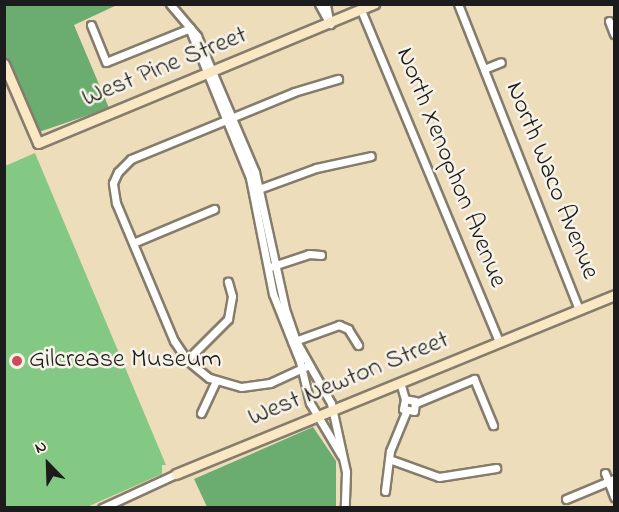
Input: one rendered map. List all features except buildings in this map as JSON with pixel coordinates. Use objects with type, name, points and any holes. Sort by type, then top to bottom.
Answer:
[{"type":"street","points":[[170,4],[190,28],[257,190],[270,267],[294,342],[305,367],[333,409],[343,457],[345,507]]},
{"type":"street","points":[[319,4],[330,24]]},
{"type":"street","points":[[326,4],[330,24]]},
{"type":"street","name":"West Pine Street","points":[[4,64],[38,143],[374,4]]},
{"type":"street","name":"North Waco Avenue","points":[[458,4],[579,309]]},
{"type":"street","name":"North Xenophon Avenue","points":[[362,10],[499,342]]},
{"type":"street","points":[[609,21],[615,34]]},
{"type":"street","points":[[91,24],[106,62],[190,28]]},
{"type":"street","name":"North Waco Avenue","points":[[484,69],[501,62]]},
{"type":"street","points":[[305,367],[252,387],[216,381],[187,360],[174,341],[113,197],[114,177],[131,159],[307,87],[338,79]]},
{"type":"street","points":[[257,190],[316,168],[371,156]]},
{"type":"street","points":[[133,243],[214,209]]},
{"type":"street","points":[[270,267],[309,254],[321,255]]},
{"type":"street","points":[[187,360],[228,319],[232,296],[228,282]]},
{"type":"street","name":"West Newton Street","points":[[102,507],[316,416],[615,295]]},
{"type":"street","points":[[294,342],[339,325],[348,329],[358,345]]},
{"type":"street","points":[[305,367],[316,416],[343,457]]},
{"type":"street","points":[[405,399],[416,403],[474,379],[493,425]]},
{"type":"street","points":[[201,413],[216,381]]},
{"type":"street","points":[[400,382],[405,399],[402,406],[406,412]]},
{"type":"street","points":[[406,412],[414,411],[416,403]]},
{"type":"street","points":[[385,492],[389,459],[406,412]]},
{"type":"street","points":[[389,459],[439,477],[496,468]]},
{"type":"street","points":[[605,473],[611,480],[615,497]]},
{"type":"street","points":[[566,499],[611,480]]},
{"type":"green space","points":[[4,5],[117,5],[74,25],[109,108],[39,132],[5,57]]},
{"type":"green space","points":[[35,153],[166,465],[162,465],[162,474],[87,507],[5,507],[5,166]]},
{"type":"green space","points":[[313,427],[336,461],[336,507],[207,507],[194,479]]},
{"type":"place","name":"Gilcrease Museum","points":[[17,361]]}]
